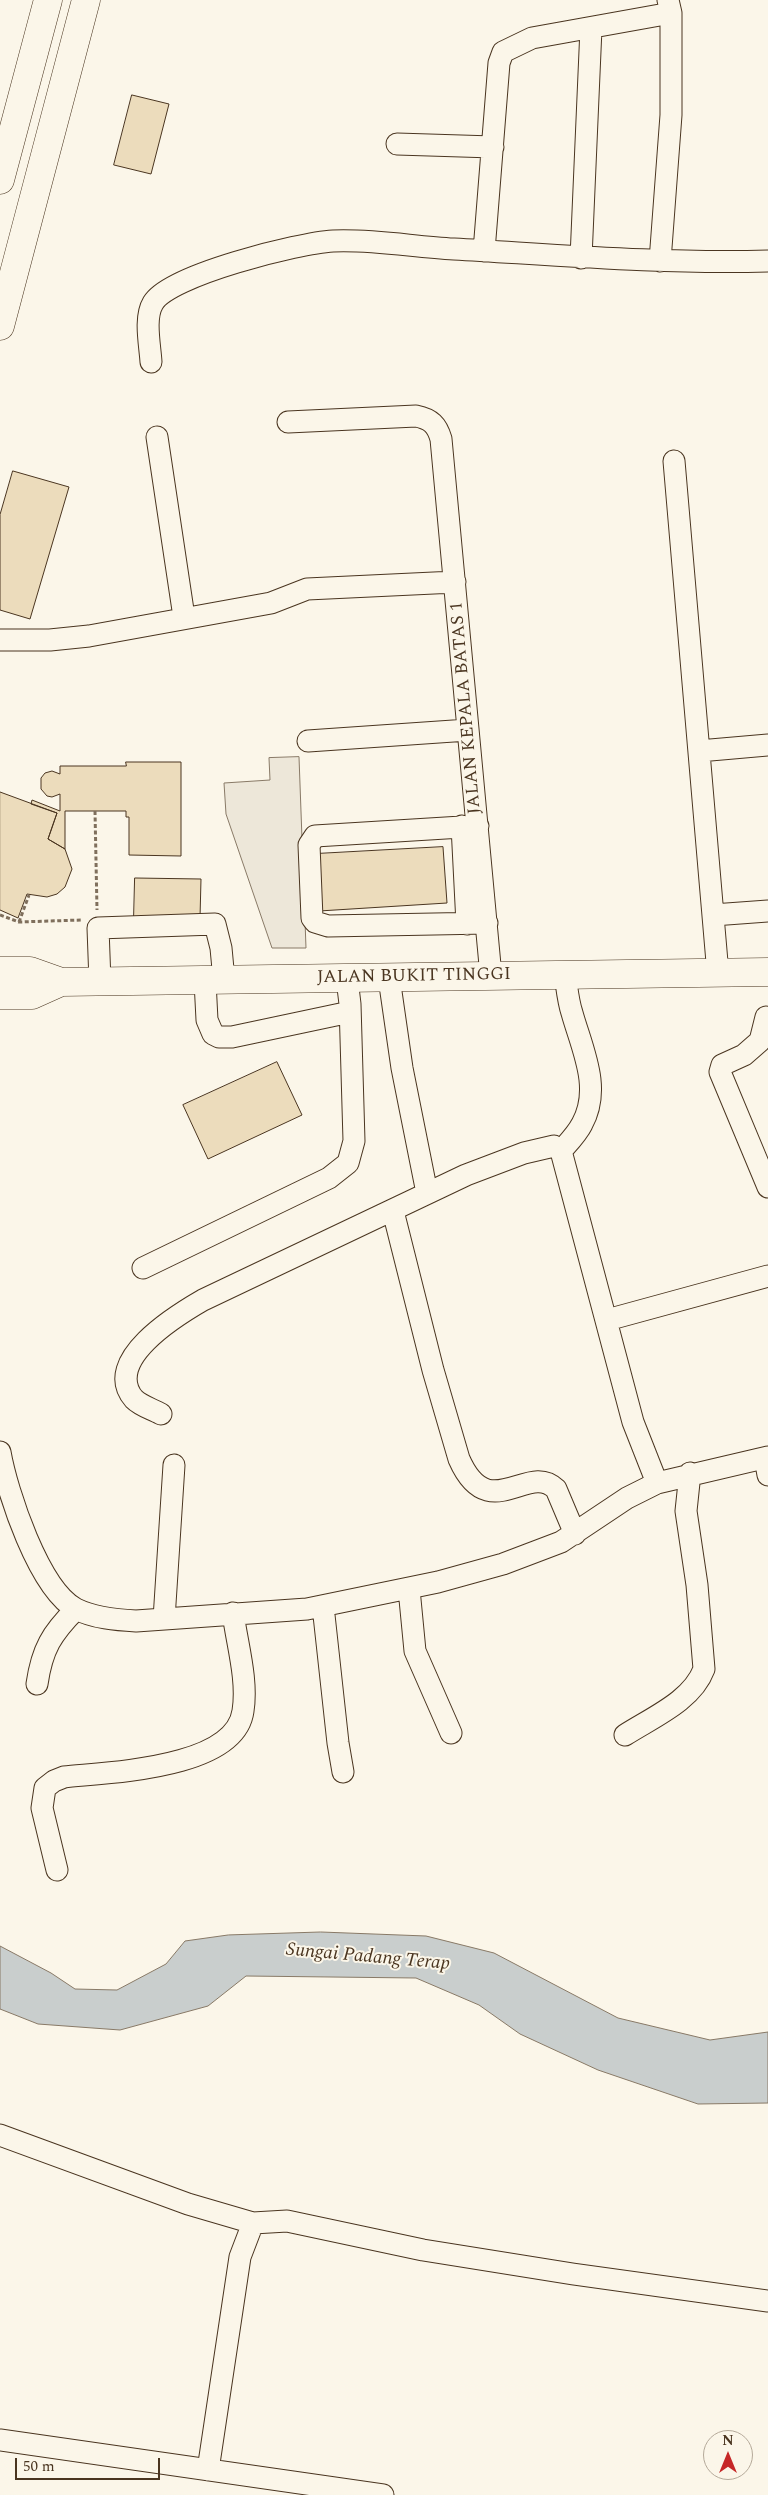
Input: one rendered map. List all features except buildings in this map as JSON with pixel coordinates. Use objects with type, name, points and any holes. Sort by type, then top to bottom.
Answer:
[{"type":"main road","points":[[0,180],[6,136],[48,0]]},
{"type":"main road","points":[[0,326],[86,0]]},
{"type":"main road","name":"JALAN BUKIT TINGGI","points":[[0,971],[30,972],[61,982],[768,972]]},
{"type":"main road","name":"JALAN BUKIT TINGGI","points":[[0,995],[32,995],[61,982]]},
{"type":"street","points":[[484,251],[494,147],[499,63],[503,52],[532,38],[591,28],[670,7],[671,115],[660,262]]},
{"type":"street","points":[[581,258],[591,28]]},
{"type":"street","points":[[397,144],[494,147]]},
{"type":"street","points":[[151,362],[149,315],[152,304],[169,287],[281,250],[332,241],[660,262],[768,261]]},
{"type":"street","name":"JALAN KEPALA BATAS 1","points":[[288,422],[416,416],[433,423],[438,428],[441,439],[456,582],[468,730],[470,826],[477,924],[491,976]]},
{"type":"street","points":[[157,438],[184,617]]},
{"type":"street","points":[[674,461],[718,974]]},
{"type":"street","points":[[0,640],[50,640],[90,636],[184,617],[271,603],[307,590],[456,582]]},
{"type":"street","points":[[308,741],[468,730]]},
{"type":"street","points":[[699,751],[768,745]]},
{"type":"street","points":[[470,826],[316,836],[309,845],[312,918],[315,922],[328,926],[477,924]]},
{"type":"street","points":[[713,915],[768,911]]},
{"type":"street","points":[[100,982],[98,924],[215,924],[222,948],[207,1020],[213,1034],[219,1037],[232,1037],[350,1012]]},
{"type":"street","points":[[561,1151],[582,1125],[590,1100],[591,1088],[584,1050],[571,1011],[565,975]]},
{"type":"street","points":[[389,978],[402,1068],[427,1194]]},
{"type":"street","points":[[144,1268],[328,1178],[348,1163],[354,1141],[350,1012],[347,979]]},
{"type":"street","points":[[766,1017],[760,1041],[744,1054],[722,1065],[720,1072],[768,1187]]},
{"type":"street","points":[[161,1414],[139,1403],[133,1397],[126,1373],[136,1352],[164,1324],[203,1300],[466,1175],[524,1153],[546,1146],[554,1146],[561,1151],[607,1320],[632,1422],[656,1483]]},
{"type":"street","points":[[393,1211],[433,1370],[465,1473],[477,1485],[492,1492],[502,1492],[539,1481],[546,1482],[556,1489],[575,1534]]},
{"type":"street","points":[[607,1320],[768,1276]]},
{"type":"street","points":[[0,1452],[20,1520],[50,1585],[76,1609],[110,1620],[136,1621],[323,1606],[409,1588],[520,1558],[548,1548],[575,1534],[627,1498],[656,1483],[690,1473],[767,1463]]},
{"type":"street","points":[[164,1619],[174,1465]]},
{"type":"street","points":[[626,1734],[681,1698],[700,1679],[704,1669],[702,1624],[686,1511],[690,1473]]},
{"type":"street","points":[[409,1588],[416,1650],[451,1733]]},
{"type":"street","points":[[323,1606],[338,1744],[343,1772]]},
{"type":"street","points":[[37,1684],[40,1664],[51,1636],[76,1609]]},
{"type":"street","points":[[57,1870],[42,1808],[45,1788],[54,1781],[64,1777],[162,1764],[195,1756],[222,1743],[239,1725],[243,1712],[242,1674],[233,1613]]},
{"type":"street","points":[[0,2135],[188,2204],[253,2223],[287,2221],[423,2250],[573,2274],[768,2301]]},
{"type":"street","points":[[208,2470],[238,2264],[253,2223]]},
{"type":"street","points":[[0,2440],[383,2495]]},
{"type":"path","points":[[0,916],[20,922],[98,924],[95,811]]},
{"type":"path","points":[[20,922],[29,895]]},
{"type":"shaded area","points":[[299,757],[306,948],[272,948],[226,814],[224,783],[270,780],[269,758]]},
{"type":"water","name":"Sungai Padang Terap","points":[[321,1932],[426,1936],[494,1953],[618,2018],[710,2040],[768,2032],[768,2103],[698,2104],[598,2070],[520,2034],[479,2005],[416,1978],[246,1976],[208,2006],[120,2030],[38,2024],[0,2009],[0,1946],[51,1973],[75,1989],[117,1990],[166,1964],[185,1941],[228,1935]]}]
